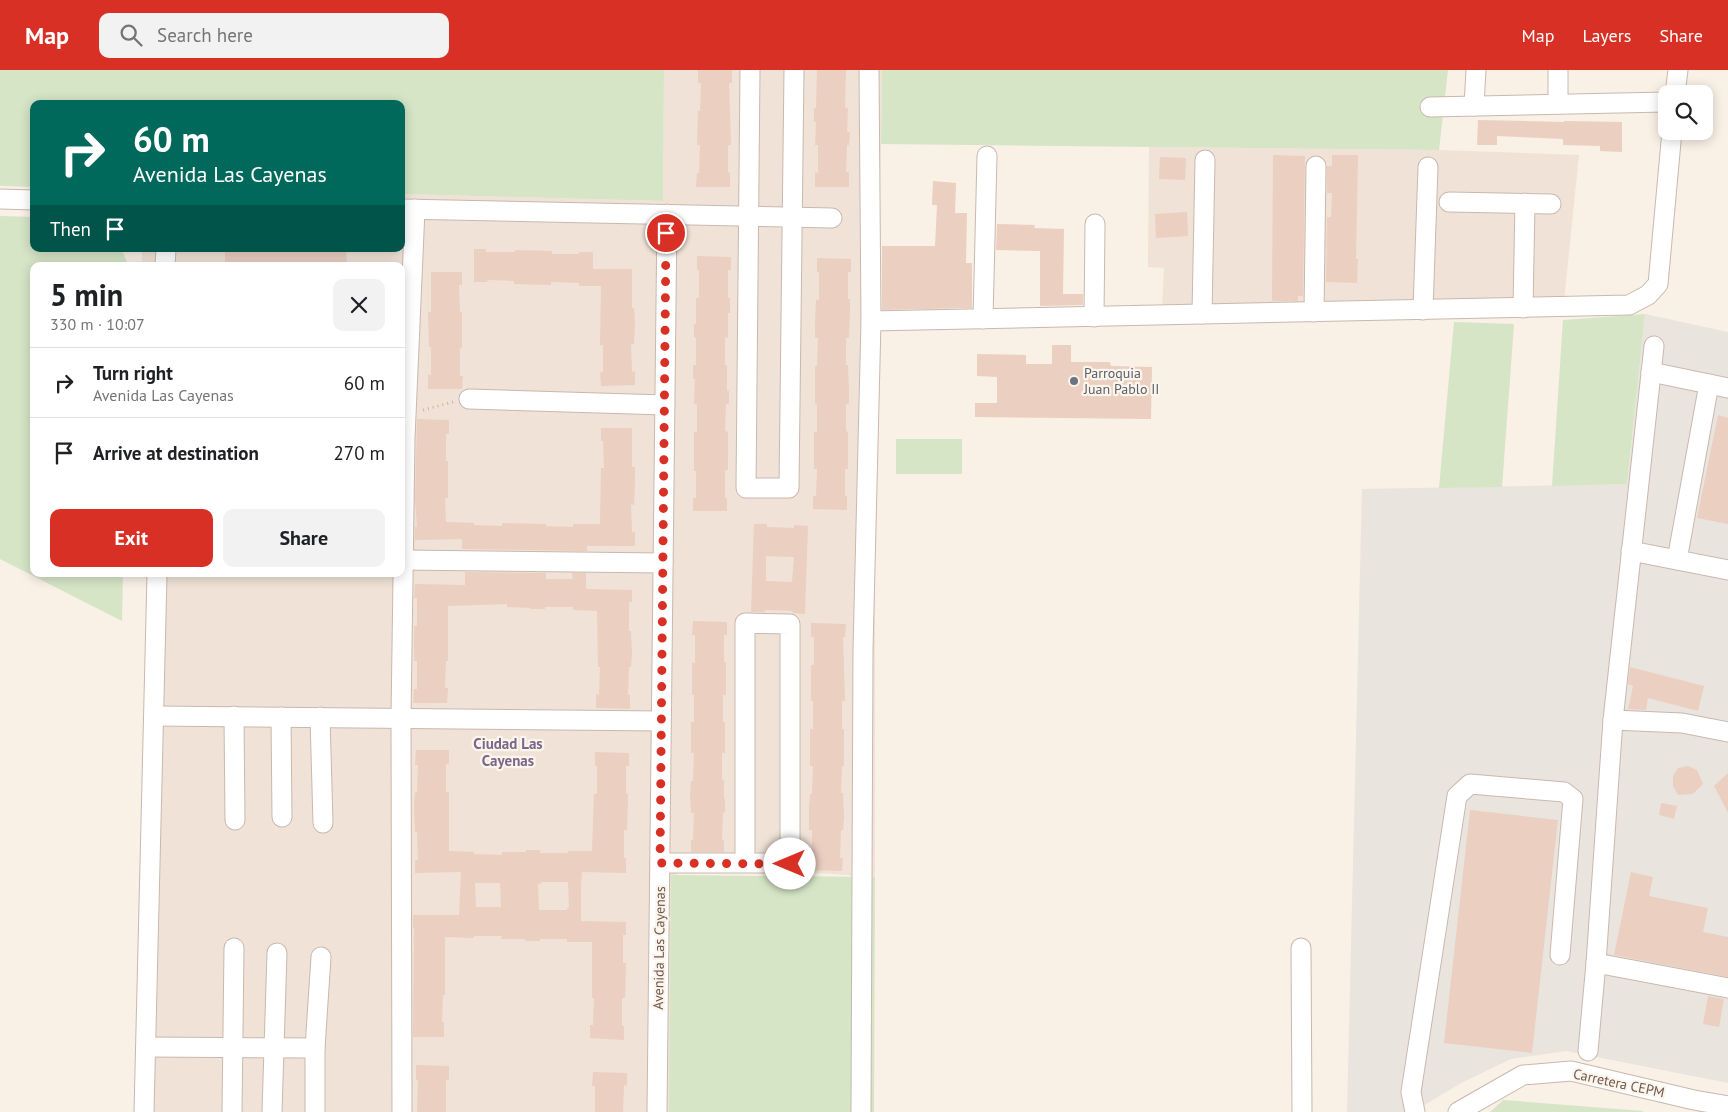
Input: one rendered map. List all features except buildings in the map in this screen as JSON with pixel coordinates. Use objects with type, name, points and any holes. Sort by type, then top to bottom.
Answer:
[{"type":"street","points":[[750,70],[746,488],[789,488],[794,70]]},
{"type":"street","points":[[860,1112],[863,650],[871,321],[870,70]]},
{"type":"street","points":[[1474,106],[1476,70]]},
{"type":"street","points":[[1558,70],[1558,104]]},
{"type":"street","points":[[1676,85],[1678,70]]},
{"type":"street","points":[[1430,107],[1658,102]]},
{"type":"street","points":[[871,321],[1629,305],[1648,295],[1658,284],[1671,140]]},
{"type":"street","points":[[983,319],[987,156]]},
{"type":"street","points":[[1202,314],[1205,160]]},
{"type":"street","points":[[1314,312],[1316,166]]},
{"type":"street","points":[[1423,310],[1428,167]]},
{"type":"street","points":[[0,199],[30,200]]},
{"type":"street","points":[[1449,202],[1551,204]]},
{"type":"street","points":[[1523,308],[1525,204]]},
{"type":"street","points":[[405,456],[408,209],[832,218]]},
{"type":"street","name":"Avenida Las Cayenas","points":[[657,1112],[667,214]]},
{"type":"street","points":[[1094,317],[1095,224]]},
{"type":"street","points":[[1588,1051],[1596,962],[1612,720],[1654,346]]},
{"type":"street","points":[[1651,372],[1728,388]]},
{"type":"street","points":[[1677,560],[1709,384]]},
{"type":"street","points":[[462,400],[665,405]]},
{"type":"street","points":[[1631,551],[1728,570]]},
{"type":"street","points":[[405,560],[663,563]]},
{"type":"street","points":[[144,1112],[158,577]]},
{"type":"street","points":[[402,1112],[401,718],[403,577]]},
{"type":"street","points":[[660,863],[790,864],[790,624],[744,624],[745,863]]},
{"type":"street","points":[[154,716],[661,721]]},
{"type":"street","points":[[234,716],[235,820]]},
{"type":"street","points":[[281,716],[282,818]]},
{"type":"street","points":[[320,717],[323,823]]},
{"type":"street","points":[[1612,720],[1682,723],[1728,732]]},
{"type":"street","points":[[1415,1112],[1411,1092],[1457,796],[1470,784],[1564,792],[1573,800],[1560,955]]},
{"type":"street","points":[[232,1112],[234,948]]},
{"type":"street","points":[[1301,948],[1302,1112]]},
{"type":"street","points":[[272,1112],[276,954]]},
{"type":"street","points":[[315,1112],[315,1048],[321,957]]},
{"type":"street","points":[[1596,962],[1728,988]]},
{"type":"street","points":[[146,1047],[315,1048]]},
{"type":"street","name":"Carretera CEPM","points":[[1458,1112],[1523,1075],[1571,1071],[1695,1106],[1728,1106]]},
{"type":"path","points":[[406,404],[423,410],[462,400]]},
{"type":"shaded area","name":"Ciudad Las Cayenas","points":[[664,70],[882,70],[875,505],[875,877],[677,863],[670,1112],[153,1112],[150,577],[405,577],[405,262],[142,262],[142,252],[405,252],[405,194],[663,201]]},
{"type":"shaded area","points":[[1149,147],[1439,150],[1579,155],[1564,301],[1162,310],[1164,268],[1148,267]]},
{"type":"shaded area","points":[[1645,314],[1728,332],[1728,1083],[1566,1051],[1511,1059],[1461,1083],[1413,1112],[1347,1112],[1362,489],[1627,484]]},
{"type":"green space","points":[[0,70],[664,70],[663,201],[405,194],[405,100],[30,100],[30,187],[0,186]]},
{"type":"green space","points":[[882,70],[1448,70],[1439,150],[881,144]]},
{"type":"green space","points":[[0,216],[30,217],[30,252],[123,252],[127,262],[30,262],[30,574],[0,559]]},
{"type":"green space","points":[[1645,314],[1627,484],[1552,486],[1563,320]]},
{"type":"green space","points":[[1454,322],[1514,324],[1502,487],[1439,488]]},
{"type":"green space","points":[[896,439],[962,439],[962,474],[896,474]]},
{"type":"green space","points":[[35,577],[123,577],[122,621]]},
{"type":"green space","points":[[671,875],[875,877],[874,1112],[669,1112]]},
{"type":"green space","points":[[1503,1100],[1643,1111],[1643,1112],[1490,1112]]},
{"type":"place","name":"Parroquia Juan Pablo II","points":[[1074,381]]},
{"type":"district","name":"Ciudad Las Cayenas","points":[[508,752]]},
{"type":"route","points":[[666,233],[660,863],[790,864]]}]
